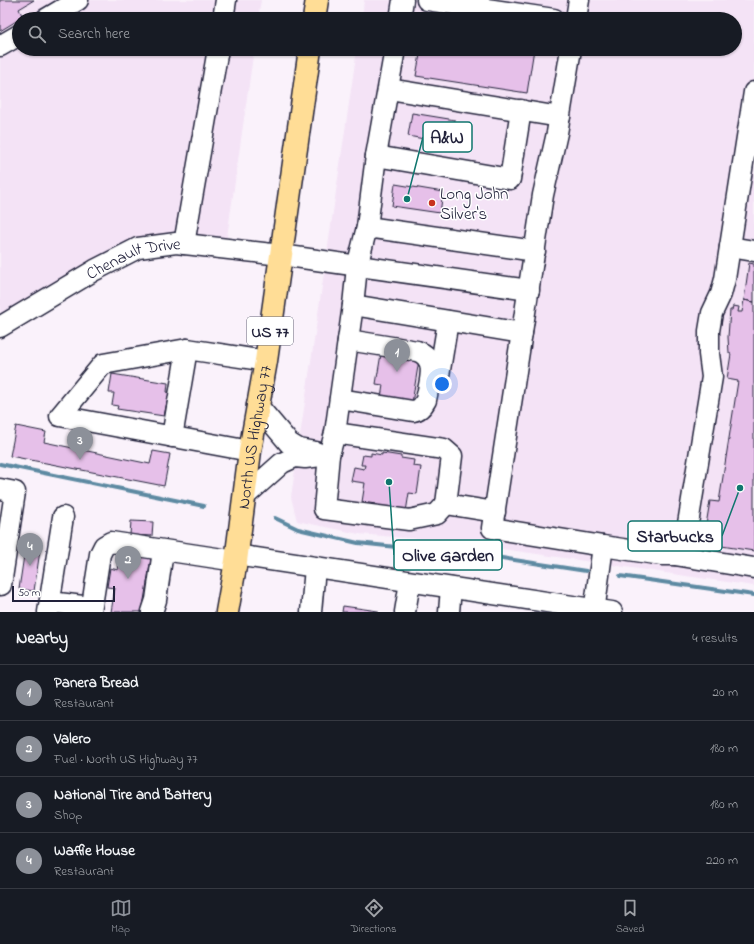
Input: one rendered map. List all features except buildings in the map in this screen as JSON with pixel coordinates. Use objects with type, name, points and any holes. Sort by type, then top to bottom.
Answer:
[{"type":"main road","points":[[315,12],[316,0]]},
{"type":"main road","name":"North US Highway 77","points":[[227,612],[257,405],[266,361],[309,56]]},
{"type":"street","points":[[58,12],[78,0]]},
{"type":"street","points":[[224,12],[226,0]]},
{"type":"street","points":[[401,12],[403,0]]},
{"type":"street","points":[[426,0],[507,12]]},
{"type":"street","points":[[577,12],[579,0]]},
{"type":"street","points":[[0,46],[12,39]]},
{"type":"street","points":[[184,244],[217,56]]},
{"type":"street","points":[[335,433],[444,449],[452,456],[446,504],[437,514],[409,520],[324,509],[329,455],[335,433],[357,267],[367,227],[376,156],[394,56]]},
{"type":"street","points":[[570,56],[560,117],[543,195],[492,528],[754,568]]},
{"type":"street","points":[[389,89],[560,117]]},
{"type":"street","points":[[675,555],[685,542],[712,377],[709,331],[712,313],[721,294],[725,279],[754,92]]},
{"type":"street","points":[[376,156],[510,179],[521,110]]},
{"type":"street","points":[[367,227],[535,251]]},
{"type":"street","name":"Chenault Drive","points":[[0,327],[95,270],[138,248],[176,243],[281,255],[357,267],[529,290]]},
{"type":"street","points":[[730,248],[754,251]]},
{"type":"street","points":[[353,305],[522,332]]},
{"type":"street","points":[[340,399],[424,413],[432,408],[434,405],[448,321]]},
{"type":"street","points":[[348,336],[424,343],[434,350],[439,356],[441,366]]},
{"type":"street","points":[[348,336],[417,351],[426,355],[431,365],[426,400],[421,408],[413,411]]},
{"type":"street","points":[[250,451],[60,416],[103,364],[187,349],[266,361]]},
{"type":"street","points":[[172,437],[187,349]]},
{"type":"street","points":[[257,405],[285,439],[293,446],[329,455]]},
{"type":"street","points":[[244,496],[282,463],[290,459],[329,455]]},
{"type":"street","points":[[1,585],[7,490]]},
{"type":"street","points":[[446,504],[495,512]]},
{"type":"street","points":[[63,517],[49,607],[91,609],[100,554],[108,543],[111,542],[163,551],[315,568],[451,588],[521,605],[600,611],[603,546]]},
{"type":"street","points":[[152,612],[156,600],[163,551]]},
{"type":"street","points":[[311,612],[315,568]]},
{"type":"street","points":[[405,612],[410,582]]},
{"type":"street","points":[[449,612],[451,588]]},
{"type":"shaded area","points":[[0,0],[261,0],[259,12],[12,12],[12,56],[253,56],[224,258],[183,253],[144,255],[0,336]]},
{"type":"shaded area","points":[[364,0],[754,0],[754,586],[455,542],[359,534],[297,521],[291,497],[356,56],[742,56],[742,12],[363,12]]},
{"type":"waterway","points":[[0,464],[204,506]]},
{"type":"waterway","points":[[275,518],[298,529],[358,543],[502,558],[586,571]]},
{"type":"waterway","points":[[620,576],[754,595]]},
{"type":"place","name":"A&W","points":[[407,199]]},
{"type":"place","name":"Long John Silver's","points":[[432,203]]},
{"type":"place","name":"Panera Bread","points":[[397,372]]},
{"type":"place","name":"National Tire and Battery","points":[[80,460]]},
{"type":"place","name":"Olive Garden","points":[[389,482]]},
{"type":"place","name":"Starbucks","points":[[740,488]]},
{"type":"place","name":"Waffle House","points":[[30,566]]},
{"type":"place","name":"Valero","points":[[128,579]]}]
